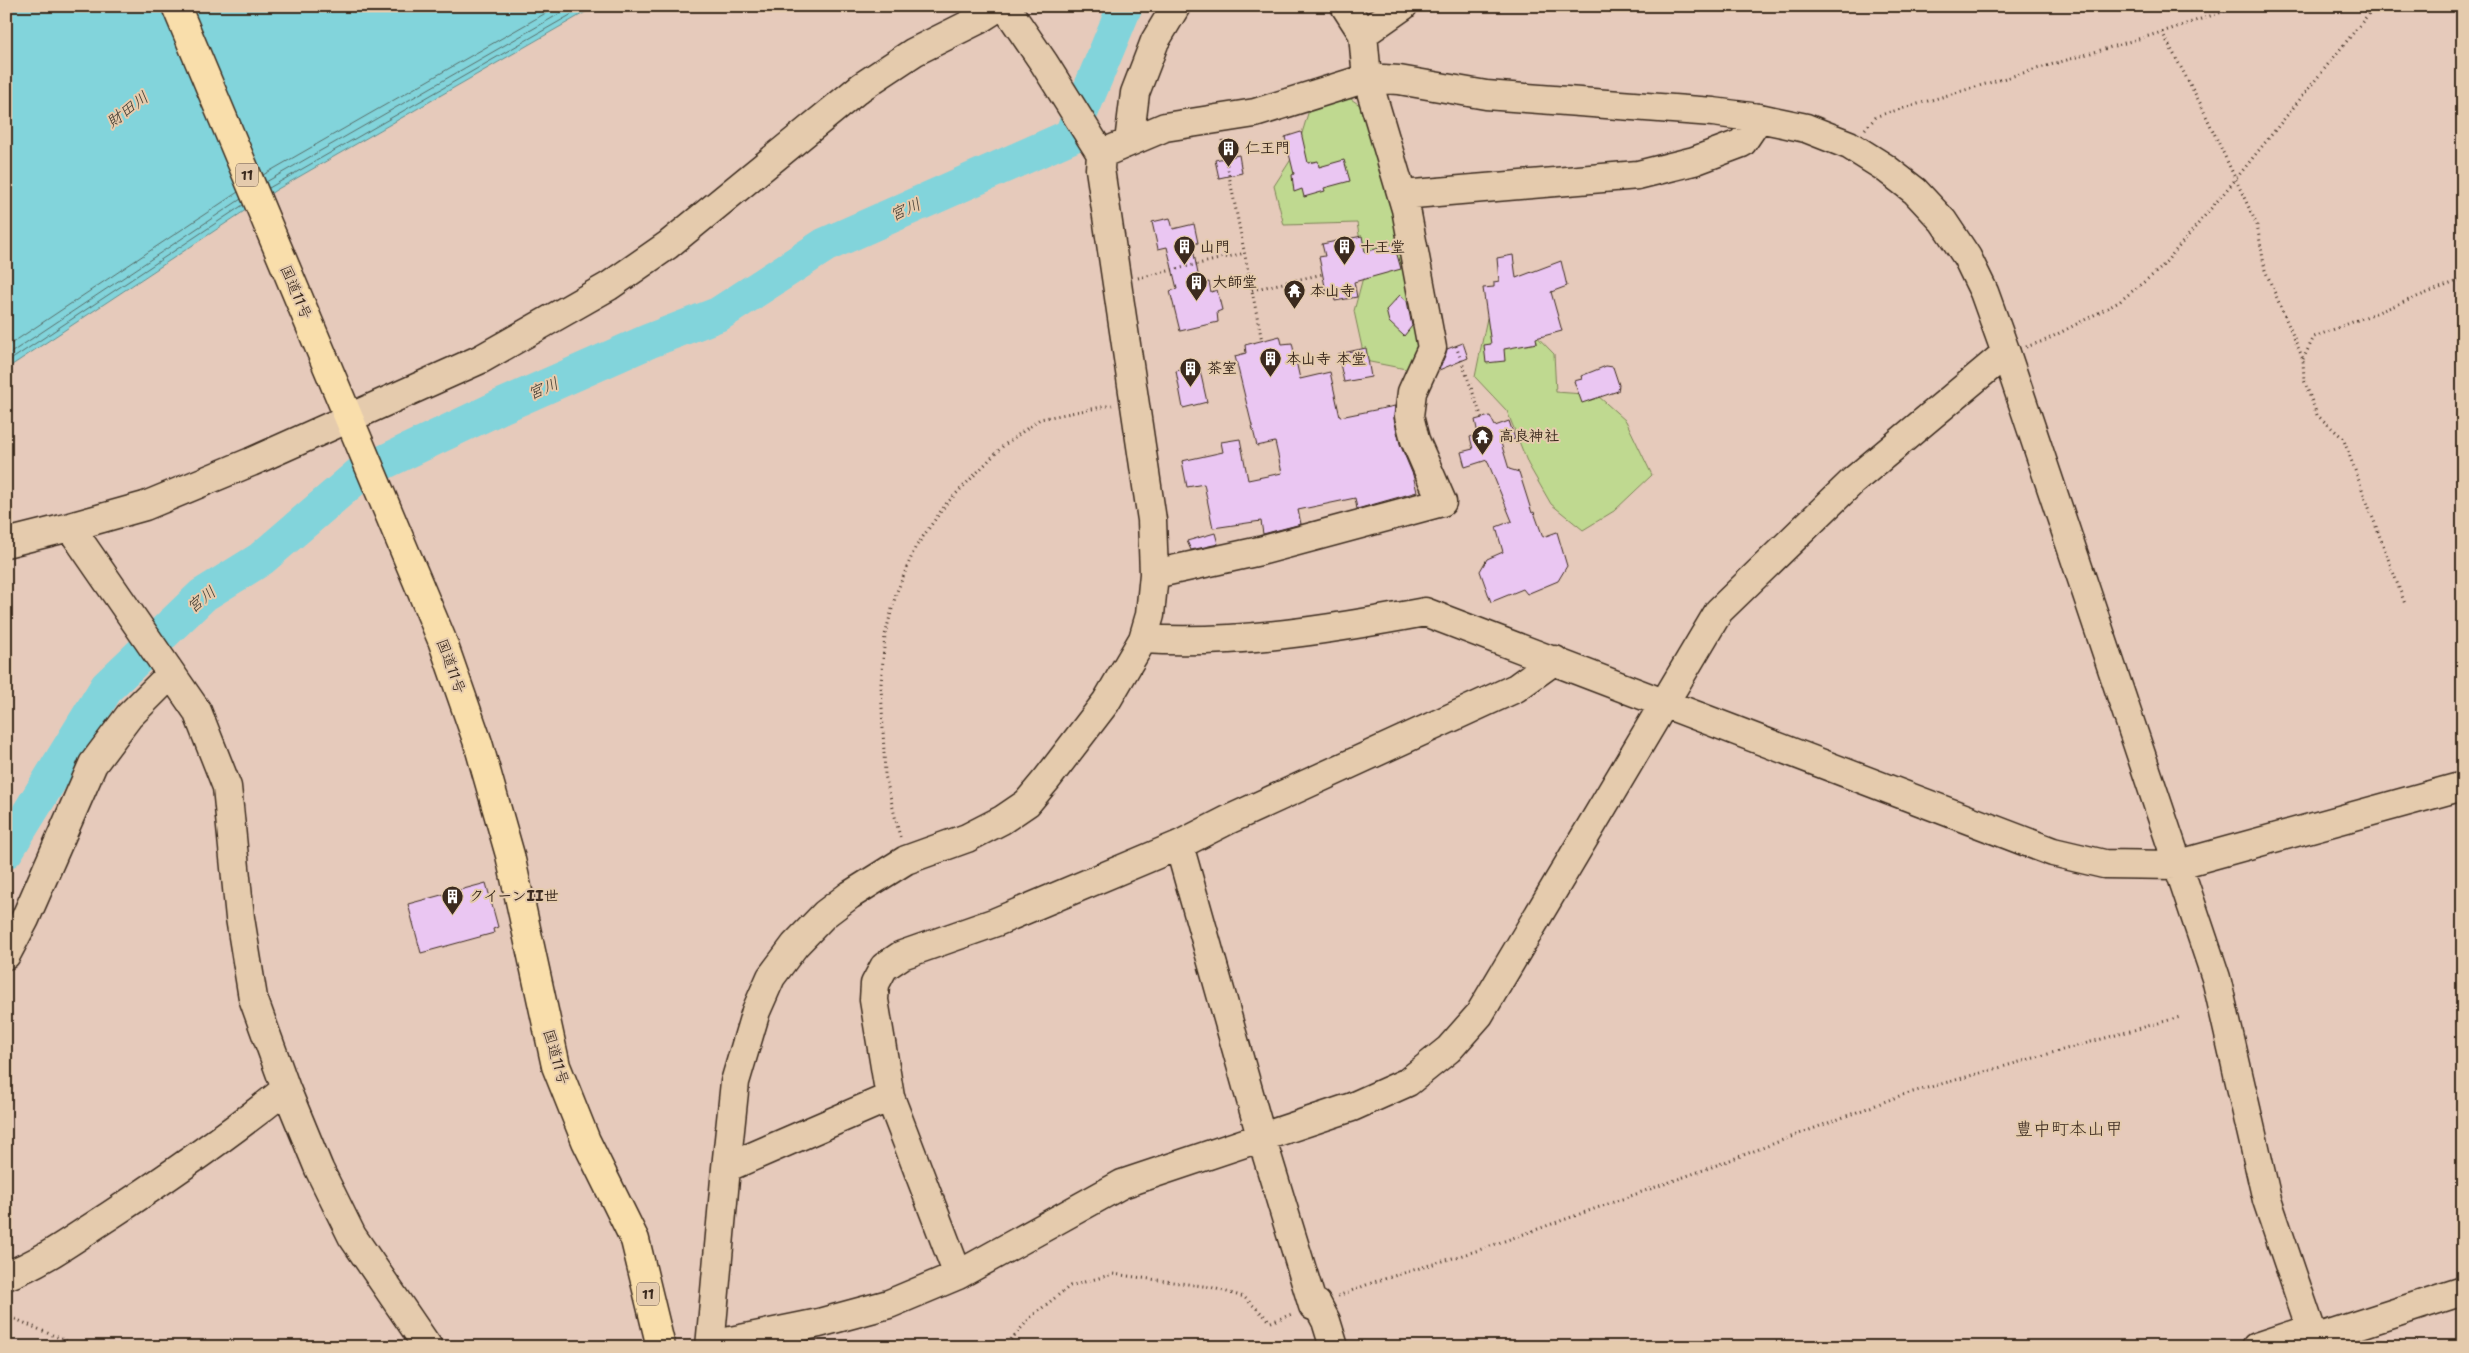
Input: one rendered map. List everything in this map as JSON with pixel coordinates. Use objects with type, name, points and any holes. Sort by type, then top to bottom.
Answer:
[{"type":"highway","name":"国道11号","points":[[176,6],[442,640],[478,743],[510,855],[556,1066],[586,1141],[635,1240],[661,1347]]},
{"type":"street","points":[[6,543],[145,506],[352,423],[481,359],[609,286],[668,245],[861,87],[914,52],[1000,6]]},
{"type":"street","points":[[1006,6],[1099,150],[1100,169],[1152,520],[1154,574],[1150,615],[1143,639],[1106,702],[1027,803],[1002,820],[967,838],[906,860],[825,914],[795,945],[771,978],[756,1011],[735,1082],[711,1346],[819,1323],[889,1304],[958,1276],[1122,1184],[1352,1107],[1408,1082],[1449,1049],[1479,1015],[1719,611],[1853,480],[2006,353]]},
{"type":"street","points":[[1129,142],[1135,93],[1155,41],[1176,6]]},
{"type":"street","points":[[1154,574],[1260,551],[1442,502],[1415,440],[1409,416],[1412,392],[1432,348],[1402,195],[1367,78],[1363,34],[1345,6]]},
{"type":"street","points":[[1363,34],[1403,6]]},
{"type":"street","points":[[1099,150],[1129,142],[1165,127],[1255,113],[1367,78],[1399,80],[1486,94],[1713,112],[1759,118],[1806,128],[1849,145],[1884,167],[1915,191],[1943,221],[1972,266],[1984,292],[2006,353],[2176,865],[2216,978],[2267,1200],[2314,1338]]},
{"type":"street","points":[[1402,195],[1638,175],[1694,161],[1742,143],[1759,118]]},
{"type":"street","points":[[70,527],[197,710],[227,787],[240,918],[253,998],[286,1089],[319,1170],[352,1236],[428,1347]]},
{"type":"street","points":[[1143,639],[1186,642],[1348,627],[1425,612],[1555,660],[1663,704],[2053,852],[2104,864],[2176,865],[2463,786]]},
{"type":"street","points":[[958,1276],[890,1097],[874,1000],[875,984],[884,967],[902,955],[996,922],[1179,845],[1228,820],[1516,688],[1555,660]]},
{"type":"street","points":[[6,955],[25,919],[93,764],[129,716],[171,674]]},
{"type":"street","points":[[1179,845],[1261,1136],[1315,1305],[1326,1321],[1334,1347]]},
{"type":"street","points":[[6,1276],[25,1269],[164,1180],[243,1124],[286,1089]]},
{"type":"street","points":[[726,1168],[890,1097]]},
{"type":"street","points":[[2256,1347],[2314,1338],[2463,1291]]},
{"type":"path","points":[[1849,145],[1877,116],[2162,32],[2240,6]]},
{"type":"path","points":[[2006,353],[2046,340],[2119,302],[2160,269],[2236,180],[2374,6]]},
{"type":"path","points":[[2162,32],[2200,103],[2257,225],[2265,270],[2303,359],[2304,380],[2317,415],[2342,438],[2405,604]]},
{"type":"path","points":[[1218,118],[1262,341]]},
{"type":"path","points":[[1118,282],[1245,254]]},
{"type":"path","points":[[1252,290],[1323,274]]},
{"type":"path","points":[[2303,359],[2314,336],[2463,279]]},
{"type":"path","points":[[906,860],[885,775],[881,684],[887,627],[896,594],[915,548],[946,504],[1003,446],[1040,419],[1135,400]]},
{"type":"path","points":[[1004,1347],[1033,1315],[1070,1286],[1113,1274],[1210,1287],[1244,1297],[1271,1322],[1374,1282],[1479,1250],[1709,1168],[1902,1095],[2180,1017]]},
{"type":"path","points":[[6,1315],[80,1347]]},
{"type":"green space","points":[[1345,95],[1373,114],[1427,344],[1411,370],[1365,361],[1354,311],[1365,270],[1357,223],[1284,225],[1274,186],[1297,150],[1309,110]]},
{"type":"green space","points":[[1517,316],[1554,354],[1556,392],[1597,395],[1626,421],[1652,475],[1614,511],[1583,530],[1551,504],[1528,464],[1507,411],[1475,377],[1487,318]]},
{"type":"water","name":"財田川","points":[[6,6],[596,6],[276,190],[6,369]]},
{"type":"building","points":[[1301,132],[1308,163],[1318,161],[1319,167],[1344,160],[1350,181],[1324,188],[1325,191],[1304,197],[1302,189],[1294,192],[1292,175],[1294,174],[1285,137]]},
{"type":"building","name":"仁王門","points":[[1239,155],[1242,173],[1219,178],[1215,160]]},
{"type":"building","points":[[1170,218],[1173,229],[1194,224],[1198,243],[1192,244],[1200,284],[1209,282],[1211,292],[1217,290],[1222,310],[1217,312],[1218,322],[1180,331],[1170,291],[1177,289],[1167,247],[1158,249],[1152,222]]},
{"type":"building","name":"十王堂","points":[[1362,236],[1365,252],[1394,244],[1401,269],[1354,282],[1357,297],[1335,301],[1333,289],[1326,291],[1319,257],[1325,256],[1322,244]]},
{"type":"building","points":[[1513,255],[1516,278],[1561,261],[1567,286],[1551,292],[1562,331],[1536,338],[1537,343],[1504,349],[1505,361],[1486,363],[1484,345],[1491,344],[1483,288],[1494,287],[1494,282],[1499,281],[1497,258]]},
{"type":"building","points":[[1400,295],[1407,301],[1412,326],[1404,336],[1389,322],[1386,310]]},
{"type":"building","points":[[1280,336],[1282,344],[1292,343],[1300,379],[1330,372],[1340,417],[1395,406],[1394,419],[1400,444],[1413,475],[1417,492],[1357,509],[1355,498],[1298,510],[1301,524],[1263,534],[1261,521],[1213,528],[1204,484],[1187,487],[1182,461],[1223,452],[1221,442],[1240,439],[1248,480],[1282,473],[1275,442],[1257,446],[1235,356],[1246,353],[1245,345]]},
{"type":"building","points":[[1463,343],[1468,358],[1439,370],[1447,349]]},
{"type":"building","points":[[1366,348],[1371,377],[1344,382],[1338,354]]},
{"type":"building","name":"茶室","points":[[1199,366],[1207,402],[1183,408],[1176,371]]},
{"type":"building","points":[[1606,366],[1613,367],[1619,385],[1618,391],[1582,403],[1574,381],[1582,379],[1581,376]]},
{"type":"building","points":[[1490,416],[1495,426],[1509,421],[1515,439],[1501,443],[1509,469],[1519,472],[1532,513],[1534,512],[1543,537],[1557,532],[1567,566],[1558,581],[1527,594],[1523,589],[1491,602],[1480,571],[1487,559],[1503,552],[1496,527],[1512,521],[1487,460],[1465,467],[1461,452],[1473,449],[1470,437],[1478,434],[1475,420]]},
{"type":"building","points":[[1215,533],[1218,544],[1191,550],[1187,541]]},
{"type":"building","name":"クイーンII世","points":[[486,883],[498,927],[493,929],[494,933],[421,953],[408,904]]},
{"type":"waterway","name":"宮川","points":[[6,851],[107,687],[203,595],[261,559],[361,473],[502,406],[649,341],[719,314],[825,245],[1071,136],[1125,6]]},
{"type":"place","name":"仁王門","points":[[1229,167]]},
{"type":"place","name":"山門","points":[[1184,266]]},
{"type":"place","name":"十王堂","points":[[1344,266]]},
{"type":"place","name":"大師堂","points":[[1196,301]]},
{"type":"place","name":"本山寺","points":[[1294,310]]},
{"type":"place","name":"本山寺 本堂","points":[[1270,378]]},
{"type":"place","name":"茶室","points":[[1191,387]]},
{"type":"place","name":"高良神社","points":[[1483,455]]},
{"type":"place","name":"クイーンII世","points":[[453,915]]},
{"type":"district","name":"豊中町本山甲","points":[[2069,1129]]}]
